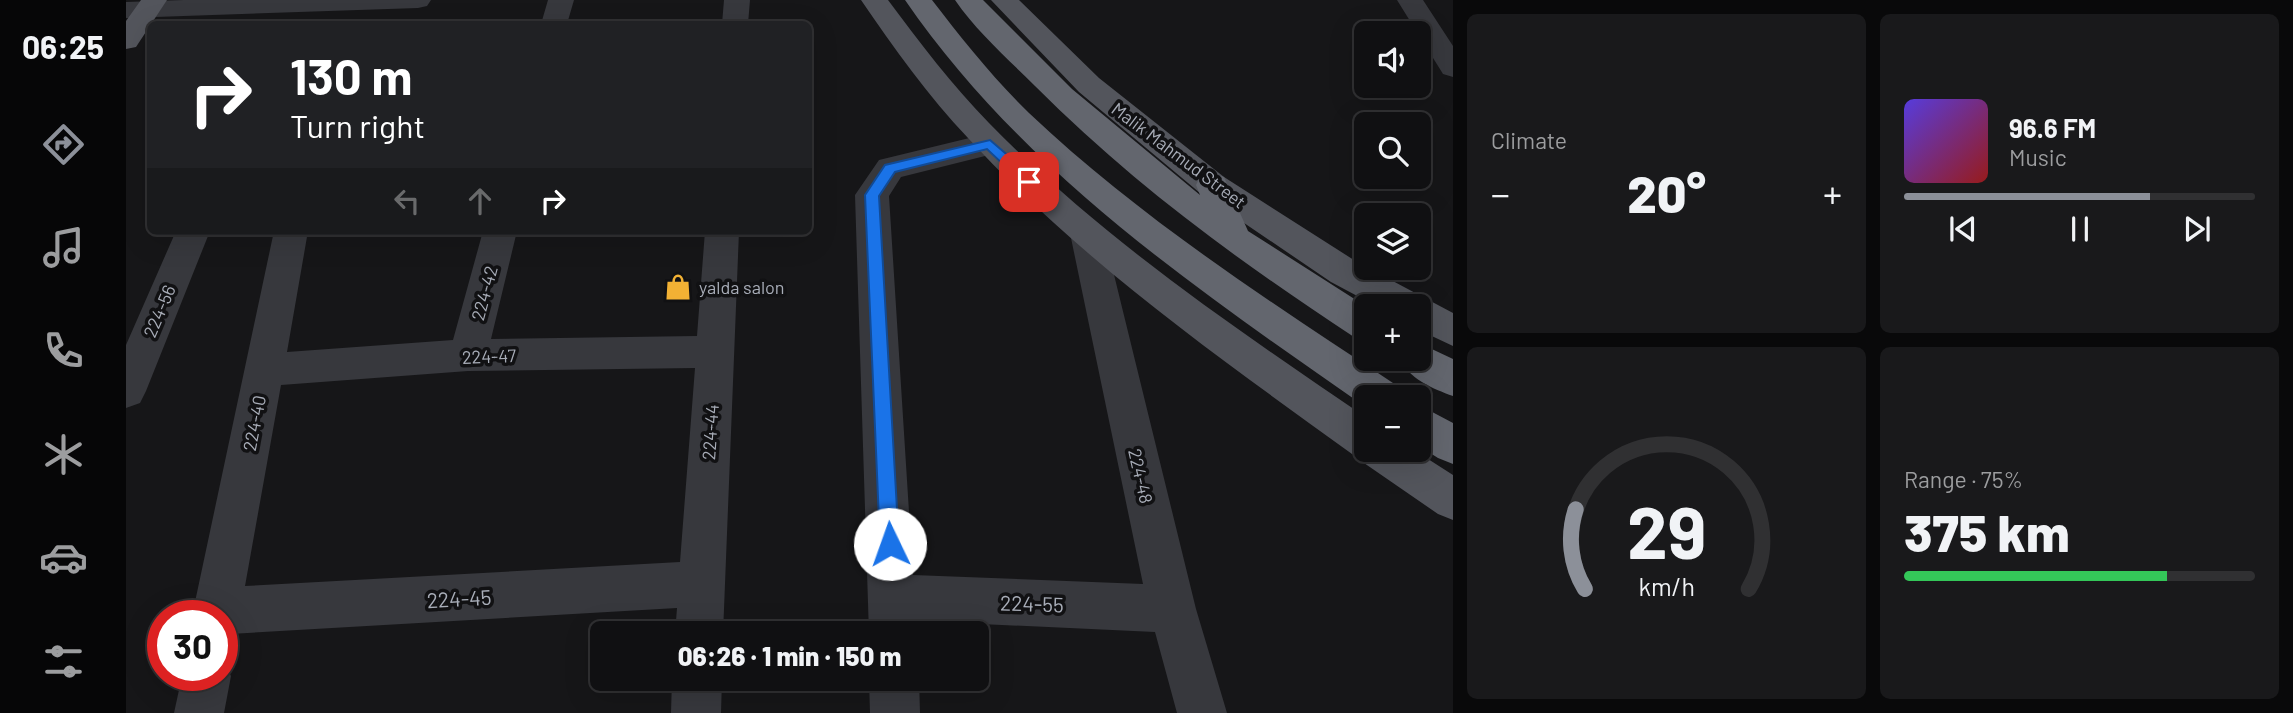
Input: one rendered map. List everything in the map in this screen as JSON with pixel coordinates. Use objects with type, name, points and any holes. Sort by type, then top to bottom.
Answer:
[{"type":"highway","points":[[918,0],[937,28],[1005,108],[1076,176],[1167,250],[1364,385]]},
{"type":"highway","points":[[968,0],[1009,47],[1126,156],[1235,240],[1354,318]]},
{"type":"highway","points":[[1212,185],[1235,240]]},
{"type":"highway","points":[[1431,366],[1453,379]]},
{"type":"highway","points":[[1431,431],[1453,446]]},
{"type":"main road","points":[[874,0],[901,41],[945,97],[1088,238],[1266,371],[1354,432]]},
{"type":"main road","name":"Malik Mahmud Street","points":[[1004,0],[1089,85],[1212,185],[1344,272],[1385,294]]},
{"type":"main road","points":[[126,41],[143,7]]},
{"type":"main road","points":[[1431,319],[1453,331]]},
{"type":"main road","points":[[1397,462],[1453,499]]},
{"type":"street","points":[[143,7],[285,9],[335,13],[418,0]]},
{"type":"street","points":[[555,21],[561,0]]},
{"type":"street","points":[[735,21],[737,0]]},
{"type":"street","points":[[1410,0],[1453,68]]},
{"type":"street","points":[[893,615],[872,195],[890,168],[990,144]]},
{"type":"street","name":"224-56","points":[[126,391],[191,235]]},
{"type":"street","name":"224-40","points":[[220,600],[290,235]]},
{"type":"street","name":"224-42","points":[[468,355],[499,235]]},
{"type":"street","name":"224-44","points":[[700,621],[722,235]]},
{"type":"street","name":"224-48","points":[[1088,238],[1117,376],[1172,609],[1202,713]]},
{"type":"street","name":"224-47","points":[[264,370],[468,355],[715,352]]},
{"type":"street","name":"224-45","points":[[238,613],[701,584]]},
{"type":"street","name":"224-55","points":[[893,615],[1172,609]]},
{"type":"street","points":[[199,713],[203,691]]},
{"type":"street","points":[[696,713],[697,691]]},
{"type":"street","points":[[894,691],[895,713]]},
{"type":"place","name":"yalda salon","points":[[678,287]]},
{"type":"route","points":[[890,544],[872,195],[890,168],[990,144],[1029,182]]}]
